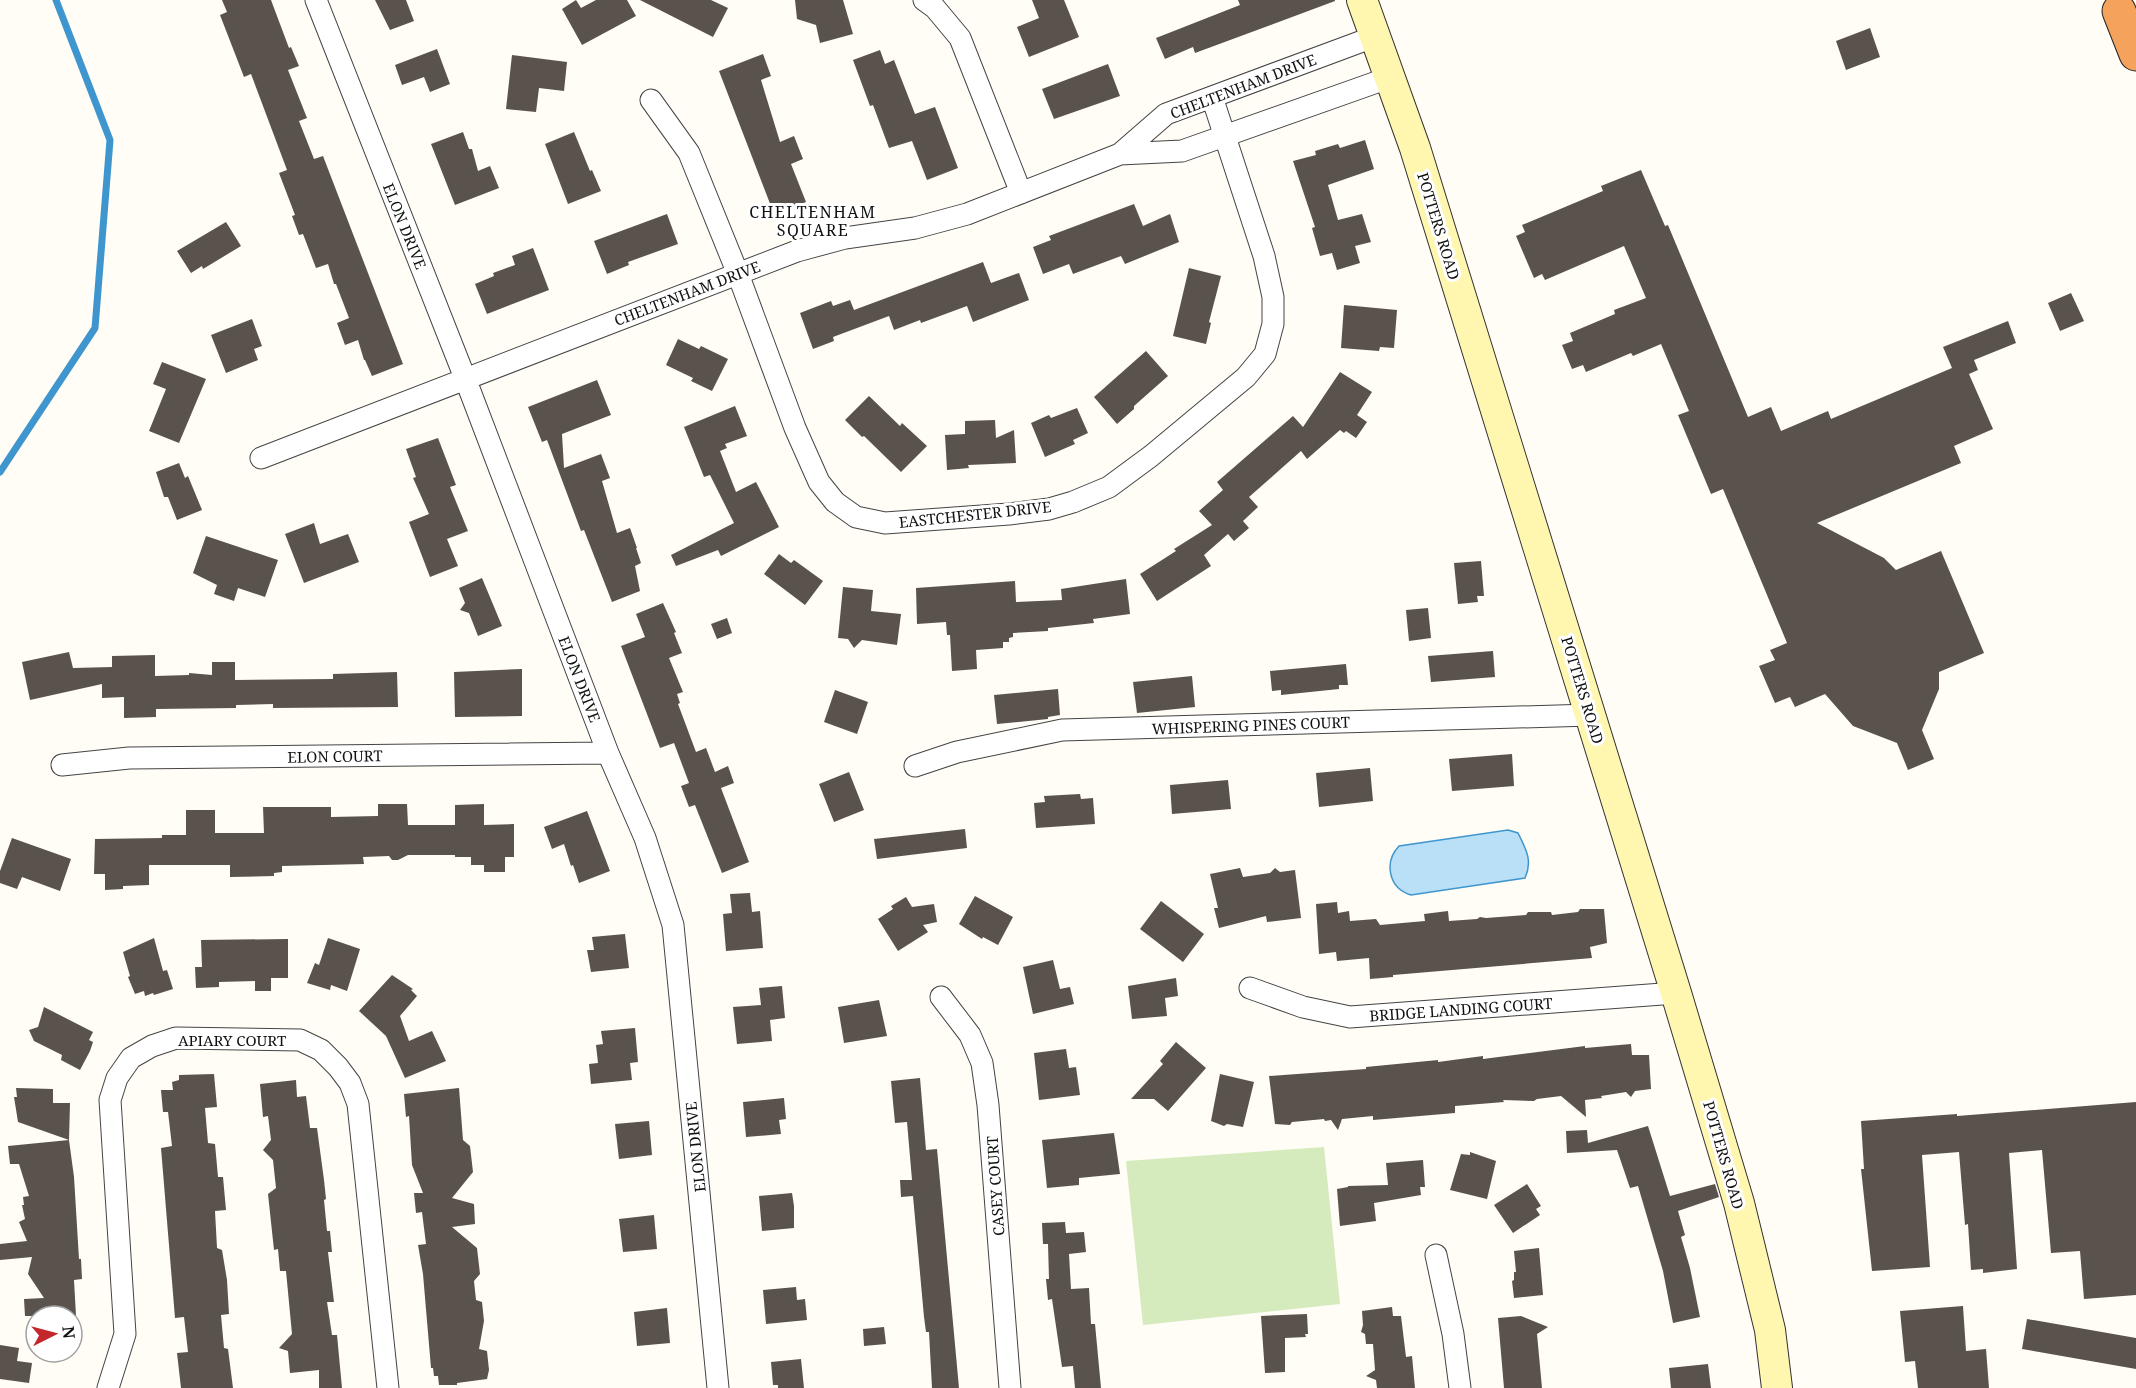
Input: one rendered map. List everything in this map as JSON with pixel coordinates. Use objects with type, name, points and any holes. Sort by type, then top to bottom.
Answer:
[{"type":"highway","points":[[2116,5],[2136,40]]},
{"type":"highway","points":[[2116,5],[2136,54]]},
{"type":"street","name":"ELON DRIVE","points":[[316,0],[465,378],[608,753],[645,838],[673,925],[718,1388]]},
{"type":"street","points":[[924,0],[935,8],[960,38],[1021,193]]},
{"type":"street","name":"POTTERS ROAD","points":[[1362,0],[1392,77],[1415,148],[1739,1203],[1770,1330],[1777,1388]]},
{"type":"street","name":"CHELTENHAM DRIVE","points":[[1120,154],[1166,114],[1376,36]]},
{"type":"street","name":"CHELTENHAM DRIVE","points":[[261,458],[797,251],[845,238],[915,228],[967,214],[1120,154],[1182,151],[1392,77]]},
{"type":"street","name":"EASTCHESTER DRIVE","points":[[651,100],[688,153],[738,274],[795,428],[819,482],[835,502],[856,517],[885,523],[1049,509],[1109,487],[1151,456],[1246,377],[1265,354],[1273,324],[1273,297],[1264,256],[1212,97]]},
{"type":"street","name":"WHISPERING PINES COURT","points":[[915,766],[957,752],[1062,730],[1591,715]]},
{"type":"street","name":"ELON COURT","points":[[62,765],[129,758],[608,753]]},
{"type":"street","name":"BRIDGE LANDING COURT","points":[[1250,988],[1304,1007],[1350,1017],[1676,993]]},
{"type":"street","name":"CASEY COURT","points":[[941,996],[970,1035],[981,1063],[988,1105],[1010,1388]]},
{"type":"street","name":"APIARY COURT","points":[[108,1388],[125,1334],[110,1100],[117,1078],[131,1058],[152,1046],[176,1038],[300,1040],[321,1050],[350,1083],[358,1104],[388,1388]]},
{"type":"street","points":[[1436,1255],[1453,1334],[1460,1388]]},
{"type":"green space","points":[[1324,1147],[1340,1304],[1143,1325],[1126,1161]]},
{"type":"water","points":[[1508,830],[1518,833],[1526,850],[1528,866],[1525,878],[1411,895],[1403,892],[1393,881],[1391,859],[1399,846]]},
{"type":"building","points":[[222,0],[271,0],[289,48],[291,47],[299,66],[288,70],[307,118],[299,121],[314,159],[323,156],[403,364],[372,376],[358,340],[345,345],[337,323],[349,318],[328,264],[316,268],[303,234],[299,235],[292,216],[295,215],[279,173],[287,170],[251,74],[244,77],[220,15],[227,12]]},
{"type":"building","points":[[375,0],[406,0],[414,21],[390,30]]},
{"type":"building","points":[[576,0],[581,8],[596,0],[627,0],[636,16],[582,45],[562,9]]},
{"type":"building","points":[[640,0],[711,0],[728,8],[713,37]]},
{"type":"building","points":[[795,0],[843,0],[853,34],[820,43],[816,25],[797,19]]},
{"type":"building","points":[[1032,0],[1064,0],[1079,37],[1029,57],[1017,27],[1039,18]]},
{"type":"building","points":[[1238,0],[1335,1],[1195,53],[1193,47],[1165,59],[1156,38],[1240,5]]},
{"type":"building","points":[[1870,28],[1880,57],[1846,70],[1836,41]]},
{"type":"building","points":[[437,49],[450,84],[430,92],[424,77],[402,85],[395,65]]},
{"type":"building","points":[[880,50],[885,64],[894,60],[915,114],[935,107],[958,168],[927,180],[912,141],[889,148],[853,60]]},
{"type":"building","points":[[763,54],[771,76],[761,80],[780,142],[794,136],[803,159],[791,164],[806,202],[774,214],[719,71]]},
{"type":"building","points":[[512,55],[567,62],[564,91],[539,88],[536,112],[506,109]]},
{"type":"building","points":[[1108,64],[1120,96],[1054,119],[1042,89]]},
{"type":"building","points":[[463,132],[469,149],[472,149],[478,171],[490,166],[499,188],[455,205],[431,144]]},
{"type":"building","points":[[574,132],[601,191],[568,204],[545,144]]},
{"type":"building","points":[[1365,140],[1374,169],[1328,185],[1338,220],[1362,214],[1371,242],[1355,246],[1360,263],[1337,270],[1332,253],[1320,256],[1312,228],[1315,227],[1293,161],[1316,155],[1315,151],[1338,144],[1340,148]]},
{"type":"building","points":[[1641,170],[1665,226],[1668,225],[1748,417],[1771,407],[1781,431],[1828,411],[1831,419],[1952,368],[1943,347],[2008,321],[2016,343],[1974,360],[1978,370],[1969,374],[1993,429],[1954,446],[1961,463],[1817,523],[1884,558],[1896,570],[1941,551],[1984,653],[1939,672],[1939,689],[1922,730],[1934,759],[1908,770],[1897,743],[1853,726],[1825,694],[1795,707],[1790,697],[1775,703],[1759,666],[1775,660],[1770,650],[1787,643],[1723,489],[1711,494],[1678,415],[1689,411],[1661,344],[1633,356],[1631,353],[1586,372],[1583,365],[1572,369],[1562,345],[1573,341],[1570,333],[1615,314],[1614,310],[1646,298],[1624,246],[1545,280],[1542,274],[1534,278],[1516,236],[1525,232],[1522,225],[1603,191],[1601,186]]},
{"type":"building","points":[[1134,204],[1143,226],[1170,214],[1179,242],[1125,264],[1121,256],[1073,274],[1069,264],[1043,274],[1033,247],[1051,240],[1049,236]]},
{"type":"building","points":[[667,214],[678,244],[628,262],[629,265],[607,274],[594,241]]},
{"type":"building","points":[[226,222],[241,246],[203,269],[202,266],[191,273],[177,251]]},
{"type":"building","points":[[533,248],[549,290],[487,314],[475,284],[494,276],[493,273],[515,265],[512,256]]},
{"type":"building","points":[[983,262],[991,283],[1019,273],[1029,300],[973,322],[967,306],[894,330],[889,316],[833,337],[834,341],[813,349],[800,313],[831,301],[833,306],[850,300],[854,310]]},
{"type":"building","points":[[1189,268],[1221,276],[1209,322],[1211,323],[1206,344],[1173,336]]},
{"type":"building","points":[[2071,293],[2084,321],[2060,331],[2048,303]]},
{"type":"building","points":[[1344,305],[1397,310],[1394,348],[1380,347],[1379,351],[1341,348]]},
{"type":"building","points":[[252,319],[262,346],[254,349],[258,360],[226,373],[211,335]]},
{"type":"building","points":[[678,339],[699,349],[701,346],[728,359],[712,391],[691,381],[693,378],[666,365]]},
{"type":"building","points":[[1146,351],[1168,376],[1117,424],[1094,397]]},
{"type":"building","points":[[162,362],[206,379],[179,443],[149,431],[166,389],[153,384]]},
{"type":"building","points":[[1340,372],[1372,392],[1357,415],[1367,422],[1356,438],[1340,430],[1307,459],[1301,451],[1249,497],[1258,507],[1243,521],[1249,528],[1234,541],[1228,534],[1204,555],[1211,566],[1157,601],[1140,574],[1212,525],[1199,511],[1223,490],[1217,482],[1293,416],[1303,427]]},
{"type":"building","points":[[597,380],[611,415],[562,434],[564,468],[601,454],[610,478],[602,481],[617,533],[630,528],[641,563],[635,566],[640,591],[612,602],[584,530],[581,531],[547,440],[542,442],[528,407]]},
{"type":"building","points":[[869,396],[900,426],[902,423],[927,446],[901,472],[845,420]]},
{"type":"building","points":[[735,406],[747,436],[725,444],[727,448],[720,451],[736,492],[756,482],[779,527],[721,556],[718,550],[676,566],[671,555],[734,523],[710,475],[704,477],[684,427]]},
{"type":"building","points":[[1077,408],[1088,433],[1073,440],[1075,444],[1045,457],[1031,423],[1049,415],[1051,418]]},
{"type":"building","points":[[995,420],[996,438],[1014,430],[1016,463],[968,465],[969,468],[947,470],[945,435],[965,434],[965,421]]},
{"type":"building","points":[[438,438],[456,485],[450,487],[468,531],[447,539],[458,566],[430,577],[409,522],[429,514],[413,478],[416,477],[406,449]]},
{"type":"building","points":[[179,463],[185,478],[188,476],[202,510],[177,520],[168,497],[164,497],[156,472]]},
{"type":"building","points":[[314,523],[320,544],[348,534],[359,562],[304,583],[285,534]]},
{"type":"building","points":[[206,536],[278,560],[265,597],[238,588],[234,601],[214,594],[217,585],[193,573]]},
{"type":"building","points":[[779,554],[791,563],[794,560],[823,581],[805,605],[764,574]]},
{"type":"building","points":[[1481,561],[1484,596],[1477,596],[1478,602],[1458,604],[1454,563]]},
{"type":"building","points":[[482,578],[502,626],[478,636],[469,613],[460,610],[465,603],[459,588]]},
{"type":"building","points":[[1126,579],[1130,614],[1093,619],[1094,623],[1048,628],[1048,631],[1013,633],[1009,642],[1003,642],[1003,648],[976,650],[977,669],[952,671],[950,635],[947,635],[946,622],[917,624],[916,588],[1015,581],[1016,602],[1062,600],[1061,589]]},
{"type":"building","points":[[843,587],[873,590],[871,611],[901,614],[897,645],[862,640],[854,648],[848,639],[838,638]]},
{"type":"building","points":[[663,603],[676,632],[674,633],[682,653],[669,658],[683,692],[677,694],[680,703],[678,704],[696,752],[706,748],[715,772],[728,766],[734,783],[721,788],[749,862],[722,873],[695,805],[689,807],[681,786],[689,783],[674,743],[660,748],[621,646],[645,637],[636,614]]},
{"type":"building","points":[[1428,608],[1431,638],[1409,641],[1406,610]]},
{"type":"building","points":[[727,618],[732,633],[717,639],[711,624]]},
{"type":"building","points":[[1493,651],[1495,677],[1431,682],[1428,656]]},
{"type":"building","points":[[69,652],[73,668],[112,667],[112,656],[155,655],[155,676],[189,675],[189,673],[212,675],[212,662],[235,662],[235,680],[333,679],[333,674],[397,672],[398,707],[273,708],[273,704],[236,705],[236,708],[156,709],[156,717],[124,718],[124,697],[102,698],[102,684],[30,700],[22,662]]},
{"type":"building","points":[[1346,664],[1348,685],[1339,685],[1339,689],[1281,695],[1281,690],[1272,691],[1270,671]]},
{"type":"building","points":[[522,669],[522,716],[455,717],[454,672]]},
{"type":"building","points":[[1192,676],[1195,707],[1137,713],[1133,682]]},
{"type":"building","points":[[1058,689],[1060,715],[1048,717],[1048,719],[997,724],[994,695]]},
{"type":"building","points":[[835,690],[868,702],[857,734],[824,722]]},
{"type":"building","points":[[1512,754],[1514,786],[1452,791],[1449,759]]},
{"type":"building","points":[[1370,768],[1373,801],[1319,807],[1316,773]]},
{"type":"building","points":[[849,772],[864,810],[834,822],[819,784]]},
{"type":"building","points":[[1228,780],[1231,809],[1172,814],[1170,785]]},
{"type":"building","points":[[1080,794],[1081,799],[1093,798],[1095,824],[1036,828],[1034,803],[1045,802],[1044,796]]},
{"type":"building","points":[[378,804],[407,804],[408,825],[455,825],[455,805],[484,804],[484,825],[514,824],[514,857],[505,857],[505,872],[484,872],[484,865],[471,865],[471,857],[455,857],[455,855],[408,855],[398,860],[392,860],[389,856],[363,857],[364,864],[282,866],[282,872],[274,873],[274,876],[230,877],[230,865],[149,865],[149,885],[123,886],[123,889],[105,890],[105,874],[94,874],[95,839],[162,838],[162,835],[186,835],[186,810],[215,810],[215,833],[264,833],[263,807],[331,807],[331,817],[378,816]]},
{"type":"building","points":[[587,811],[610,871],[579,883],[564,844],[552,849],[544,827]]},
{"type":"building","points":[[965,829],[967,848],[877,859],[874,839]]},
{"type":"building","points":[[12,838],[71,859],[60,891],[22,877],[17,889],[0,883],[0,871]]},
{"type":"building","points":[[1240,868],[1243,877],[1270,873],[1275,868],[1280,872],[1295,870],[1301,918],[1267,922],[1266,916],[1219,928],[1214,908],[1218,908],[1210,874]]},
{"type":"building","points":[[750,893],[752,912],[760,911],[763,948],[726,951],[723,914],[732,913],[730,894]]},
{"type":"building","points":[[975,896],[1013,917],[998,945],[983,937],[982,939],[959,924]]},
{"type":"building","points":[[906,897],[912,907],[934,904],[937,922],[923,925],[928,932],[898,951],[878,919],[893,909],[891,906]]},
{"type":"building","points":[[1161,901],[1204,934],[1183,962],[1140,929]]},
{"type":"building","points":[[1337,902],[1338,913],[1349,911],[1350,921],[1376,919],[1380,925],[1425,921],[1424,914],[1448,911],[1449,921],[1526,915],[1528,912],[1551,912],[1552,915],[1578,912],[1580,909],[1604,909],[1607,943],[1590,947],[1592,958],[1393,975],[1393,977],[1370,979],[1369,958],[1337,961],[1336,952],[1319,954],[1316,904]]},
{"type":"building","points":[[625,934],[629,968],[591,972],[587,950],[594,950],[592,937]]},
{"type":"building","points":[[154,938],[163,971],[167,970],[173,989],[154,995],[153,993],[145,996],[144,991],[135,994],[128,977],[130,976],[123,952]]},
{"type":"building","points":[[328,938],[360,949],[347,991],[331,985],[330,990],[307,983],[315,963],[319,965]]},
{"type":"building","points":[[288,939],[288,978],[271,978],[271,991],[255,991],[255,981],[219,982],[219,987],[196,988],[195,967],[202,967],[201,940]]},
{"type":"building","points":[[1053,960],[1060,989],[1070,987],[1074,1004],[1033,1014],[1023,967]]},
{"type":"building","points":[[392,975],[413,989],[411,990],[417,996],[400,1016],[409,1041],[432,1031],[446,1061],[405,1078],[386,1036],[359,1011]]},
{"type":"building","points":[[1176,978],[1178,996],[1165,998],[1167,1016],[1132,1019],[1128,986]]},
{"type":"building","points":[[782,986],[785,1018],[770,1020],[772,1041],[737,1044],[733,1007],[761,1005],[759,988]]},
{"type":"building","points":[[879,1000],[887,1036],[844,1043],[838,1007]]},
{"type":"building","points":[[44,1007],[93,1032],[89,1040],[93,1042],[90,1051],[80,1070],[61,1060],[62,1055],[34,1041],[29,1030],[38,1027]]},
{"type":"building","points":[[635,1028],[638,1062],[630,1063],[632,1080],[591,1084],[589,1064],[598,1063],[596,1045],[603,1044],[601,1031]]},
{"type":"building","points":[[1176,1042],[1206,1068],[1168,1111],[1154,1099],[1131,1099],[1163,1064],[1160,1061]]},
{"type":"building","points":[[1631,1044],[1632,1055],[1649,1055],[1651,1089],[1635,1091],[1631,1097],[1626,1092],[1585,1100],[1586,1117],[1561,1096],[1534,1101],[1503,1100],[1504,1102],[1455,1106],[1455,1113],[1373,1120],[1373,1116],[1342,1119],[1338,1130],[1331,1120],[1325,1121],[1324,1119],[1292,1122],[1290,1125],[1275,1124],[1269,1076],[1366,1069],[1366,1067],[1483,1056],[1483,1059],[1585,1046],[1585,1048]]},
{"type":"building","points":[[1066,1049],[1069,1068],[1076,1067],[1080,1095],[1039,1100],[1034,1053]]},
{"type":"building","points":[[214,1074],[217,1107],[205,1108],[208,1143],[215,1144],[218,1177],[223,1177],[226,1210],[215,1211],[217,1248],[222,1250],[227,1280],[229,1314],[221,1315],[224,1348],[228,1349],[233,1388],[181,1388],[177,1353],[188,1352],[184,1317],[175,1318],[161,1148],[172,1146],[168,1112],[163,1112],[161,1090],[173,1090],[172,1082],[179,1080],[179,1075]]},
{"type":"building","points":[[1220,1074],[1254,1082],[1243,1127],[1227,1124],[1224,1126],[1211,1121]]},
{"type":"building","points":[[920,1078],[926,1150],[937,1149],[959,1388],[932,1388],[929,1332],[926,1332],[924,1317],[913,1196],[901,1197],[900,1180],[912,1180],[907,1122],[895,1123],[891,1081]]},
{"type":"building","points":[[296,1080],[297,1097],[306,1096],[310,1128],[317,1128],[326,1199],[324,1200],[327,1231],[330,1231],[332,1252],[328,1252],[334,1302],[327,1302],[332,1335],[337,1335],[342,1388],[319,1388],[319,1370],[290,1373],[288,1351],[279,1348],[292,1334],[286,1271],[280,1271],[278,1249],[274,1250],[268,1194],[276,1188],[273,1160],[263,1150],[271,1140],[268,1116],[263,1117],[260,1084]]},
{"type":"building","points":[[16,1088],[53,1089],[53,1103],[70,1103],[69,1140],[18,1122],[14,1097],[17,1097]]},
{"type":"building","points":[[459,1088],[463,1140],[470,1146],[473,1172],[452,1198],[474,1204],[475,1224],[452,1227],[477,1248],[480,1274],[474,1281],[476,1300],[482,1302],[484,1321],[479,1349],[487,1351],[489,1370],[487,1379],[457,1383],[457,1385],[439,1385],[438,1376],[434,1376],[433,1368],[431,1368],[423,1274],[418,1245],[426,1244],[422,1212],[416,1213],[414,1193],[423,1193],[412,1165],[409,1116],[406,1117],[404,1094]]},
{"type":"building","points":[[784,1098],[786,1119],[779,1120],[781,1134],[746,1137],[743,1102]]},
{"type":"building","points":[[2136,1102],[2136,1295],[2084,1299],[2080,1251],[2051,1253],[2042,1150],[2009,1153],[2017,1269],[1983,1273],[1983,1269],[1971,1270],[1959,1152],[1922,1155],[1930,1267],[1872,1271],[1861,1169],[1864,1169],[1861,1121]]},
{"type":"building","points":[[649,1121],[652,1155],[619,1159],[615,1124]]},
{"type":"building","points":[[1648,1126],[1670,1196],[1715,1184],[1719,1197],[1678,1211],[1685,1235],[1681,1237],[1700,1317],[1673,1323],[1663,1271],[1638,1186],[1630,1188],[1617,1150],[1567,1153],[1566,1131],[1587,1130],[1588,1143]]},
{"type":"building","points":[[1114,1133],[1120,1174],[1079,1178],[1079,1185],[1047,1188],[1042,1140]]},
{"type":"building","points":[[69,1140],[82,1279],[74,1280],[75,1304],[24,1304],[24,1299],[44,1298],[28,1274],[32,1257],[0,1260],[0,1244],[27,1241],[19,1222],[25,1219],[23,1197],[29,1196],[19,1164],[10,1164],[8,1146]]},
{"type":"building","points":[[1470,1152],[1496,1161],[1487,1199],[1450,1190],[1461,1154],[1470,1155]]},
{"type":"building","points":[[1423,1160],[1425,1187],[1420,1187],[1421,1195],[1374,1203],[1376,1221],[1340,1226],[1337,1189],[1348,1186],[1388,1185],[1386,1163]]},
{"type":"building","points":[[1527,1184],[1541,1206],[1536,1209],[1540,1215],[1513,1233],[1494,1205]]},
{"type":"building","points":[[792,1193],[794,1228],[762,1231],[759,1196]]},
{"type":"building","points":[[654,1215],[657,1249],[623,1252],[619,1219]]},
{"type":"building","points":[[1065,1222],[1066,1233],[1084,1232],[1086,1252],[1069,1254],[1071,1289],[1089,1288],[1091,1324],[1095,1324],[1101,1388],[1075,1388],[1073,1366],[1062,1367],[1052,1299],[1048,1300],[1046,1279],[1049,1279],[1048,1244],[1043,1244],[1042,1223]]},
{"type":"building","points":[[1539,1248],[1543,1295],[1514,1298],[1512,1281],[1514,1272],[1516,1272],[1514,1251]]},
{"type":"building","points":[[796,1287],[797,1300],[805,1299],[807,1320],[766,1324],[763,1290]]},
{"type":"building","points":[[1963,1306],[1966,1351],[1986,1349],[1989,1388],[1918,1388],[1915,1361],[1905,1362],[1900,1311]]},
{"type":"building","points":[[1392,1307],[1393,1316],[1401,1316],[1406,1357],[1412,1356],[1415,1388],[1377,1388],[1376,1380],[1366,1376],[1375,1370],[1373,1344],[1366,1344],[1365,1334],[1361,1332],[1362,1311]]},
{"type":"building","points":[[667,1308],[670,1343],[637,1346],[634,1312]]},
{"type":"building","points":[[1307,1314],[1308,1334],[1305,1334],[1306,1337],[1285,1338],[1285,1372],[1265,1373],[1261,1316]]},
{"type":"building","points":[[1521,1316],[1548,1327],[1537,1334],[1542,1388],[1504,1388],[1498,1318]]},
{"type":"building","points":[[2027,1319],[2136,1338],[2136,1369],[2022,1349]]},
{"type":"building","points":[[884,1327],[886,1344],[864,1346],[863,1329]]},
{"type":"building","points":[[0,1345],[19,1348],[17,1361],[32,1364],[29,1383],[0,1379]]},
{"type":"building","points":[[801,1359],[804,1388],[778,1388],[778,1385],[773,1385],[771,1362]]},
{"type":"building","points":[[1708,1364],[1711,1388],[1671,1388],[1669,1368]]},
{"type":"waterway","points":[[0,472],[95,328],[110,140],[56,0]]},
{"type":"district","name":"CHELTENHAM SQUARE","points":[[813,221]]}]
